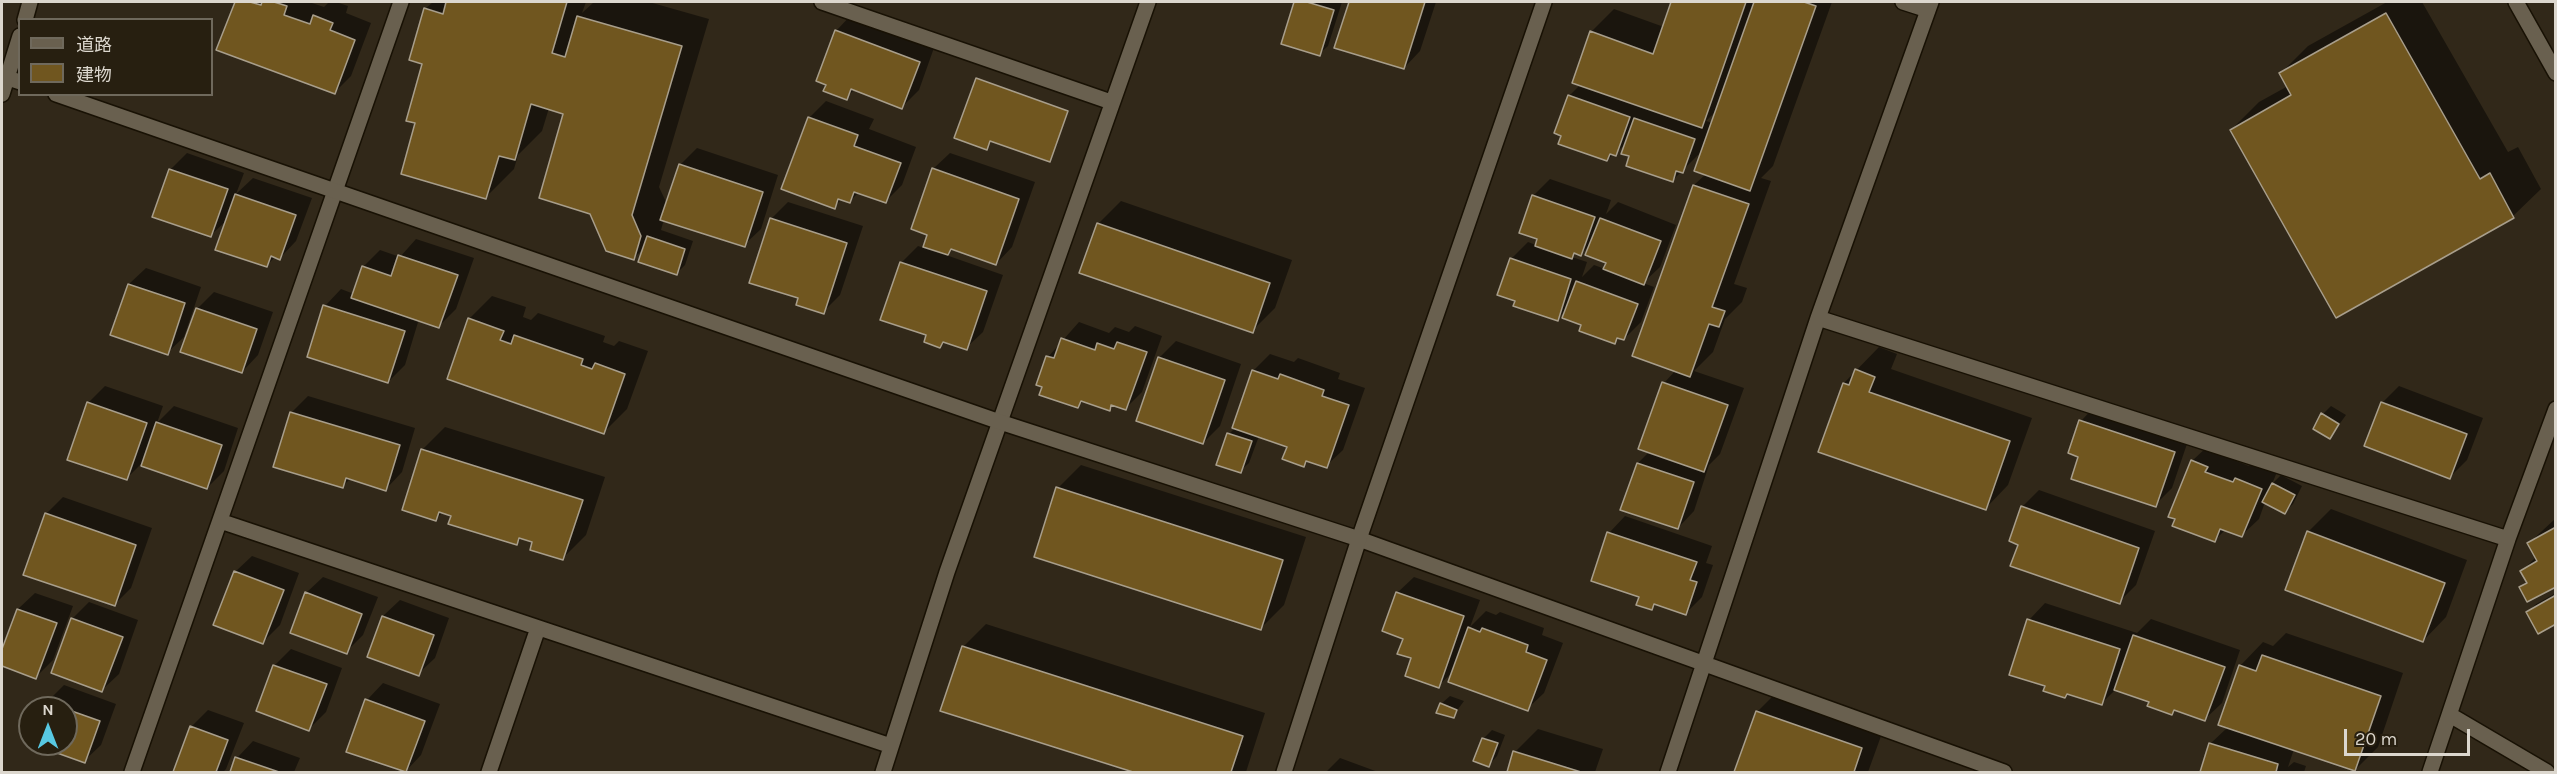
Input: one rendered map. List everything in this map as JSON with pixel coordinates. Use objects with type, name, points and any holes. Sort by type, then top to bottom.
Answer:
[{"type":"street","points":[[26,18],[30,2]]},
{"type":"street","points":[[132,772],[401,2]]},
{"type":"street","points":[[822,2],[1111,102]]},
{"type":"street","points":[[883,772],[947,572],[1148,2]]},
{"type":"street","points":[[1284,772],[1359,539],[1544,2]]},
{"type":"street","points":[[1668,772],[1818,318],[1930,6],[1903,2]]},
{"type":"street","points":[[2516,2],[2556,73]]},
{"type":"street","points":[[2,94],[9,79],[18,44]]},
{"type":"street","points":[[62,96],[1000,422],[1359,539],[2004,772]]},
{"type":"street","points":[[1818,318],[2508,539]]},
{"type":"street","points":[[2430,772],[2508,539],[2556,409]]},
{"type":"street","points":[[220,521],[891,746]]},
{"type":"street","points":[[489,772],[538,628]]},
{"type":"street","points":[[2450,715],[2547,772]]},
{"type":"building","points":[[235,2],[261,5],[262,2],[274,2],[287,6],[284,15],[310,24],[313,15],[333,23],[330,30],[355,40],[335,94],[216,50]]},
{"type":"building","points":[[446,2],[567,2],[552,53],[565,57],[577,16],[682,46],[632,215],[641,236],[634,260],[606,251],[590,214],[539,198],[563,114],[531,104],[515,160],[499,156],[486,199],[401,174],[415,123],[406,121],[422,64],[409,60],[424,8],[443,14]]},
{"type":"building","points":[[1294,2],[1307,2],[1334,10],[1320,56],[1281,44]]},
{"type":"building","points":[[1349,2],[1425,2],[1404,69],[1334,48]]},
{"type":"building","points":[[1671,2],[1746,2],[1702,128],[1572,83],[1590,31],[1653,54]]},
{"type":"building","points":[[1754,2],[1804,2],[1816,6],[1750,191],[1694,171]]},
{"type":"building","points":[[2386,13],[2480,179],[2490,173],[2514,218],[2336,318],[2230,130],[2291,95],[2279,73]]},
{"type":"building","points":[[835,30],[920,62],[902,109],[851,89],[847,100],[823,91],[826,85],[816,81]]},
{"type":"building","points":[[976,78],[1068,111],[1050,162],[990,141],[987,150],[954,138]]},
{"type":"building","points":[[1568,95],[1630,117],[1616,156],[1610,154],[1607,161],[1558,144],[1561,136],[1554,133]]},
{"type":"building","points":[[808,117],[858,135],[854,146],[901,163],[886,203],[854,192],[850,203],[838,199],[835,209],[781,189]]},
{"type":"building","points":[[1634,118],[1695,139],[1683,173],[1676,171],[1673,182],[1626,166],[1629,156],[1621,154]]},
{"type":"building","points":[[679,164],[763,192],[745,247],[660,220]]},
{"type":"building","points":[[932,168],[1019,199],[996,265],[951,249],[948,255],[923,247],[927,235],[911,229]]},
{"type":"building","points":[[169,169],[228,189],[211,237],[152,217]]},
{"type":"building","points":[[1693,185],[1749,204],[1712,307],[1725,311],[1719,327],[1709,324],[1690,377],[1632,356]]},
{"type":"building","points":[[235,194],[296,215],[280,260],[271,256],[267,267],[215,250]]},
{"type":"building","points":[[1532,195],[1595,217],[1581,256],[1574,253],[1572,259],[1535,246],[1537,239],[1519,233]]},
{"type":"building","points":[[770,218],[847,243],[824,314],[796,305],[798,298],[749,283]]},
{"type":"building","points":[[1600,218],[1661,241],[1644,285],[1603,269],[1606,263],[1585,255]]},
{"type":"building","points":[[1097,223],[1270,283],[1253,333],[1079,273]]},
{"type":"building","points":[[647,236],[685,249],[677,275],[638,262]]},
{"type":"building","points":[[398,255],[458,275],[439,328],[351,298],[362,266],[391,276]]},
{"type":"building","points":[[1510,258],[1571,279],[1558,321],[1513,306],[1515,301],[1497,295]]},
{"type":"building","points":[[900,262],[987,291],[967,350],[943,342],[940,348],[924,342],[926,335],[880,320]]},
{"type":"building","points":[[1576,281],[1638,304],[1624,340],[1617,338],[1615,344],[1579,331],[1581,325],[1562,318]]},
{"type":"building","points":[[128,284],[185,303],[168,355],[110,335]]},
{"type":"building","points":[[323,305],[405,331],[388,383],[307,357]]},
{"type":"building","points":[[196,308],[257,329],[242,373],[180,352]]},
{"type":"building","points":[[468,318],[504,331],[500,340],[511,344],[514,335],[583,359],[581,365],[592,369],[595,363],[625,374],[604,434],[447,379]]},
{"type":"building","points":[[1061,338],[1095,350],[1097,343],[1114,349],[1117,342],[1147,352],[1126,410],[1111,405],[1110,411],[1081,401],[1078,408],[1039,395],[1042,387],[1036,385],[1046,356],[1054,358]]},
{"type":"building","points":[[1158,357],[1225,380],[1203,444],[1136,421]]},
{"type":"building","points":[[1855,369],[1875,377],[1869,392],[2010,441],[1986,510],[1818,452],[1843,383],[1849,385]]},
{"type":"building","points":[[1252,370],[1278,379],[1280,374],[1324,390],[1322,396],[1349,405],[1327,468],[1306,461],[1304,467],[1282,459],[1287,447],[1232,428]]},
{"type":"building","points":[[1662,382],[1728,405],[1704,472],[1638,449]]},
{"type":"building","points":[[87,402],[147,423],[127,480],[67,460]]},
{"type":"building","points":[[2381,402],[2467,434],[2450,479],[2364,446]]},
{"type":"building","points":[[290,412],[400,445],[386,491],[346,478],[343,488],[273,467]]},
{"type":"building","points":[[2321,413],[2339,424],[2330,439],[2313,429]]},
{"type":"building","points":[[2079,420],[2175,452],[2156,507],[2071,479],[2078,457],[2068,453]]},
{"type":"building","points":[[156,422],[222,445],[207,489],[141,466]]},
{"type":"building","points":[[1227,433],[1252,441],[1241,473],[1216,465]]},
{"type":"building","points":[[421,449],[583,500],[563,560],[530,550],[532,542],[519,538],[517,545],[448,524],[451,516],[439,512],[436,521],[402,510]]},
{"type":"building","points":[[2191,460],[2208,467],[2205,472],[2233,482],[2235,478],[2262,489],[2242,537],[2220,529],[2215,542],[2172,526],[2175,519],[2168,517]]},
{"type":"building","points":[[1637,463],[1694,482],[1678,529],[1620,510]]},
{"type":"building","points":[[2272,483],[2295,495],[2285,514],[2262,502]]},
{"type":"building","points":[[1056,487],[1283,560],[1261,630],[1034,557]]},
{"type":"building","points":[[2021,506],[2139,548],[2120,604],[2010,566],[2018,545],[2009,541]]},
{"type":"building","points":[[45,513],[136,545],[115,606],[23,575]]},
{"type":"building","points":[[2556,527],[2556,587],[2527,602],[2519,587],[2527,583],[2520,571],[2537,561],[2527,543]]},
{"type":"building","points":[[2307,531],[2445,583],[2423,642],[2285,590]]},
{"type":"building","points":[[1607,532],[1697,562],[1690,580],[1697,582],[1686,615],[1654,604],[1652,610],[1636,605],[1639,597],[1591,581]]},
{"type":"building","points":[[234,571],[284,590],[263,644],[213,625]]},
{"type":"building","points":[[305,592],[362,614],[347,654],[290,633]]},
{"type":"building","points":[[1396,592],[1464,616],[1439,688],[1405,676],[1411,658],[1397,654],[1403,639],[1382,631]]},
{"type":"building","points":[[2556,595],[2556,624],[2538,634],[2526,612]]},
{"type":"building","points":[[17,609],[57,623],[36,679],[2,666],[2,649]]},
{"type":"building","points":[[382,616],[434,635],[419,676],[367,657]]},
{"type":"building","points":[[71,618],[123,637],[102,692],[51,673]]},
{"type":"building","points":[[2027,619],[2120,649],[2102,705],[2067,694],[2065,698],[2043,691],[2045,686],[2009,675]]},
{"type":"building","points":[[1468,627],[1480,632],[1482,628],[1528,645],[1526,652],[1547,660],[1528,711],[1448,682]]},
{"type":"building","points":[[2133,635],[2225,667],[2205,721],[2174,710],[2172,715],[2147,706],[2149,702],[2114,690]]},
{"type":"building","points":[[962,646],[1243,736],[1231,772],[1133,772],[940,711]]},
{"type":"building","points":[[2262,655],[2381,696],[2355,771],[2218,725],[2239,665],[2256,671]]},
{"type":"building","points":[[273,665],[327,684],[309,731],[256,711]]},
{"type":"building","points":[[365,699],[425,721],[406,772],[346,752]]},
{"type":"building","points":[[1440,703],[1457,710],[1454,718],[1436,713]]},
{"type":"building","points":[[1756,711],[1862,748],[1854,772],[1734,772]]},
{"type":"building","points":[[78,713],[100,721],[85,763],[65,756],[78,756]]},
{"type":"building","points":[[190,726],[228,740],[216,772],[173,772]]},
{"type":"building","points":[[1482,738],[1498,743],[1489,767],[1473,761]]},
{"type":"building","points":[[2209,743],[2278,764],[2276,772],[2200,772]]},
{"type":"building","points":[[1513,751],[1581,772],[1507,772]]},
{"type":"building","points":[[235,757],[279,772],[230,772]]}]
